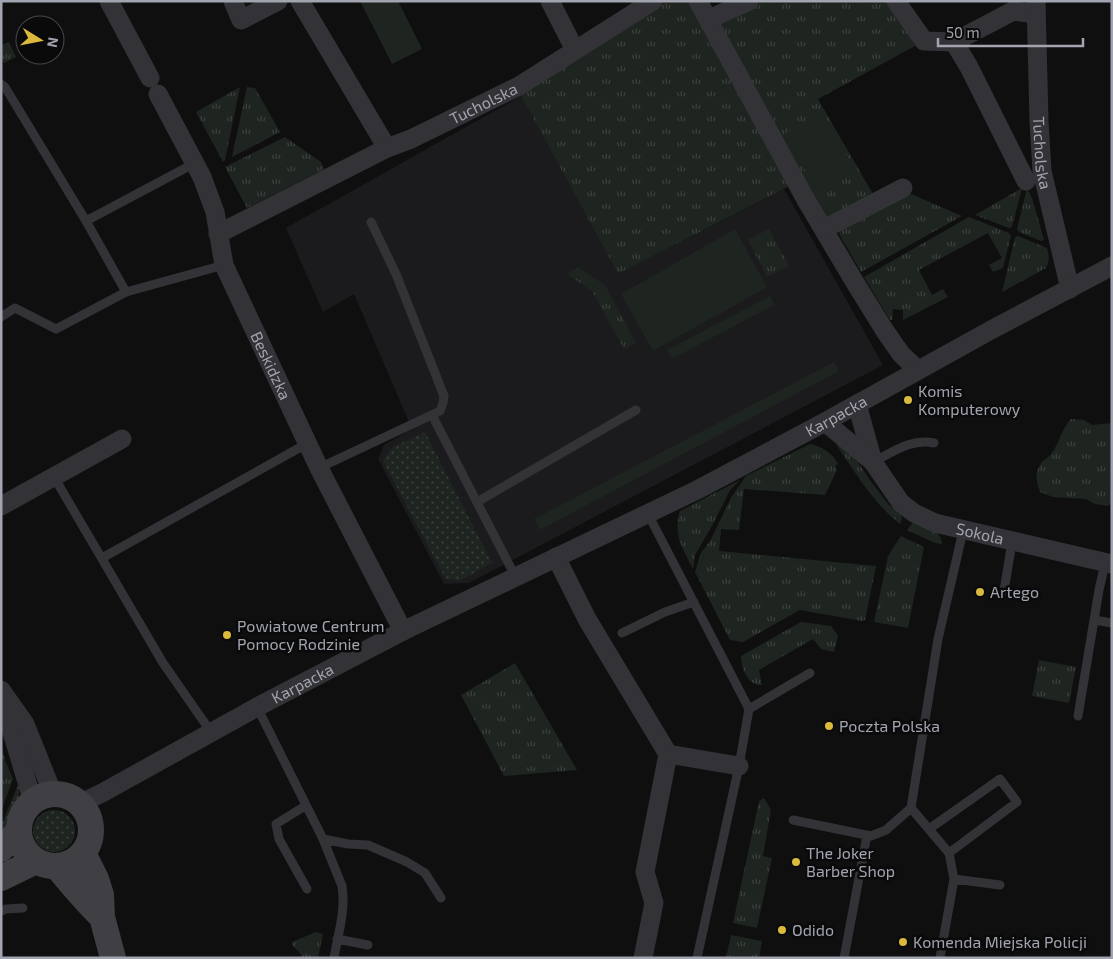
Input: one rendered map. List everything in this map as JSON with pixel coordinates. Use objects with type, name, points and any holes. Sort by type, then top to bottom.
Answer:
[{"type":"main road","points":[[1,878],[46,864],[66,865],[83,853],[88,844],[91,828],[86,812],[72,798],[43,798],[23,815],[19,831],[24,848],[46,864],[102,918]]},
{"type":"main road","points":[[1,849],[19,831]]},
{"type":"main road","points":[[83,853],[96,879],[101,895],[102,918],[113,958]]},
{"type":"street","name":"Beskidzka","points":[[110,1],[202,177],[215,212],[224,265],[319,468],[403,630]]},
{"type":"street","points":[[233,1],[242,20],[278,1]]},
{"type":"street","points":[[300,1],[387,148]]},
{"type":"street","points":[[550,1],[575,50]]},
{"type":"street","name":"Tucholska","points":[[218,234],[387,148],[411,139],[519,86],[653,1]]},
{"type":"street","points":[[698,1],[806,200],[885,331],[902,354],[918,370]]},
{"type":"street","points":[[709,19],[749,1]]},
{"type":"street","name":"Tucholska","points":[[896,1],[924,41],[954,42],[1011,6],[1036,8],[1042,171],[1070,289]]},
{"type":"street","name":"Tucholska","points":[[954,42],[969,67],[1026,181]]},
{"type":"street","points":[[824,229],[903,188]]},
{"type":"street","name":"Karpacka","points":[[79,804],[403,630],[697,490],[1112,266]]},
{"type":"street","name":"Sokola","points":[[857,404],[873,462]]},
{"type":"street","name":"Sokola","points":[[825,422],[873,462],[901,503],[914,513],[935,523],[1109,564]]},
{"type":"street","points":[[1,506],[122,439]]},
{"type":"street","points":[[556,557],[587,619],[668,754],[645,872],[654,902],[643,958]]},
{"type":"street","points":[[5,696],[25,724],[43,798]]},
{"type":"street","points":[[668,754],[739,766]]},
{"type":"lane","points":[[1,84],[5,87],[86,221],[126,292]]},
{"type":"lane","points":[[86,221],[195,163]]},
{"type":"lane","points":[[319,468],[440,411],[444,403],[444,396],[396,274],[371,222]]},
{"type":"lane","points":[[1,317],[15,308],[56,329],[126,292],[224,265]]},
{"type":"lane","points":[[477,502],[636,410]]},
{"type":"lane","points":[[432,414],[515,576]]},
{"type":"lane","points":[[873,462],[914,442],[925,441],[934,443]]},
{"type":"lane","points":[[102,558],[308,443]]},
{"type":"lane","points":[[54,477],[163,663],[211,732]]},
{"type":"lane","points":[[648,514],[750,709],[697,958]]},
{"type":"lane","points":[[793,820],[871,836],[886,830],[911,808],[938,639],[963,530]]},
{"type":"lane","points":[[1004,591],[1012,542]]},
{"type":"lane","points":[[1078,716],[1099,590],[1109,564]]},
{"type":"lane","points":[[622,632],[665,612],[694,602]]},
{"type":"lane","points":[[1094,620],[1112,623]]},
{"type":"lane","points":[[750,709],[810,672]]},
{"type":"lane","points":[[257,707],[323,839],[342,886],[344,904],[334,958]]},
{"type":"lane","points":[[929,830],[1000,778],[1017,802],[950,853]]},
{"type":"lane","points":[[305,806],[276,824],[278,839],[307,889]]},
{"type":"lane","points":[[911,808],[950,853],[954,878],[940,958]]},
{"type":"lane","points":[[844,958],[867,835]]},
{"type":"lane","points":[[323,839],[348,844],[368,845],[407,862],[425,873],[441,898]]},
{"type":"lane","points":[[954,878],[1000,885]]},
{"type":"lane","points":[[1,911],[23,908]]},
{"type":"lane","points":[[337,940],[368,945]]},
{"type":"shaded area","points":[[521,96],[618,274],[784,189],[883,365],[469,583],[444,584],[378,459],[384,445],[412,429],[354,294],[323,312],[286,228]]},
{"type":"green space","points":[[360,1],[398,1],[422,49],[392,64]]},
{"type":"green space","points":[[653,1],[698,1],[709,19],[749,1],[896,1],[924,41],[818,99],[877,201],[824,229],[797,182],[618,274],[521,96],[519,86]]},
{"type":"green space","points":[[9,42],[15,58],[4,63],[1,58],[1,45]]},
{"type":"green space","points":[[240,87],[225,160],[223,162],[196,112]]},
{"type":"green space","points":[[247,87],[255,88],[280,132],[232,157]]},
{"type":"green space","points":[[821,112],[853,166],[815,188],[784,134]]},
{"type":"green space","points":[[285,137],[321,162],[324,169],[247,208],[225,167]]},
{"type":"green space","points":[[1022,188],[1012,227],[1009,228],[975,215]]},
{"type":"green space","points":[[1027,188],[1032,198],[1044,240],[1041,241],[1019,232],[1017,229]]},
{"type":"green space","points":[[902,194],[911,194],[962,216],[861,272],[839,234],[841,226]]},
{"type":"green space","points":[[969,217],[1009,233],[1011,236],[1003,268],[993,272],[989,265],[1002,258],[988,233],[919,270],[932,295],[943,289],[948,297],[903,320],[903,310],[893,309],[892,320],[890,320],[864,277]]},
{"type":"green space","points":[[735,229],[767,287],[653,351],[621,294]]},
{"type":"green space","points":[[769,229],[789,266],[767,277],[748,240]]},
{"type":"green space","points":[[1018,236],[1047,248],[1048,263],[1046,268],[1002,292],[1015,237]]},
{"type":"green space","points":[[578,267],[605,285],[636,343],[624,349],[592,291],[567,274]]},
{"type":"green space","points":[[770,296],[774,305],[672,359],[667,350]]},
{"type":"green space","points":[[834,362],[839,371],[540,530],[534,519]]},
{"type":"green space","points":[[1071,419],[1084,420],[1092,425],[1112,423],[1112,503],[1107,506],[1095,504],[1086,499],[1053,497],[1040,492],[1037,478],[1038,468],[1054,450]]},
{"type":"green space","points":[[425,432],[492,563],[459,581],[445,578],[383,461],[393,447]]},
{"type":"green space","points":[[810,444],[827,451],[838,464],[835,466],[837,470],[825,495],[744,489],[739,530],[721,529],[719,551],[876,566],[865,620],[800,610],[743,642],[730,640],[695,572],[701,553],[710,541],[732,496],[746,476]]},
{"type":"green space","points":[[836,444],[855,458],[889,505],[901,515],[900,524],[873,497]]},
{"type":"green space","points":[[740,480],[730,490],[695,555],[693,569],[682,548],[678,535],[680,511]]},
{"type":"green space","points":[[914,521],[936,532],[942,544],[935,543],[907,530]]},
{"type":"green space","points":[[901,536],[924,547],[908,628],[874,622],[888,556]]},
{"type":"green space","points":[[801,622],[831,626],[838,636],[834,652],[821,649],[813,639],[759,670],[762,685],[753,683],[744,671],[741,656]]},
{"type":"green space","points":[[1039,660],[1076,667],[1069,703],[1032,696]]},
{"type":"green space","points":[[515,663],[577,770],[504,776],[461,695]]},
{"type":"green space","points":[[1,743],[5,760],[13,779],[1,811]]},
{"type":"green space","points":[[19,783],[17,804],[1,837],[1,826]]},
{"type":"green space","points":[[764,798],[771,810],[763,856],[772,858],[757,928],[733,923],[759,801]]},
{"type":"green space","points":[[58,810],[66,813],[72,819],[75,831],[72,843],[66,849],[50,852],[42,849],[36,843],[33,827],[36,819],[42,813]]},
{"type":"green space","points":[[316,932],[323,934],[318,958],[303,958],[292,945],[292,942]]},
{"type":"green space","points":[[731,935],[762,941],[759,958],[726,958]]},
{"type":"place","name":"Komis Komputerowy","points":[[908,400]]},
{"type":"place","name":"Artego","points":[[980,592]]},
{"type":"place","name":"Powiatowe Centrum Pomocy Rodzinie","points":[[227,635]]},
{"type":"place","name":"Poczta Polska","points":[[829,726]]},
{"type":"place","name":"The Joker Barber Shop","points":[[796,862]]},
{"type":"place","name":"Odido","points":[[782,930]]},
{"type":"place","name":"Komenda Miejska Policji","points":[[903,942]]}]
